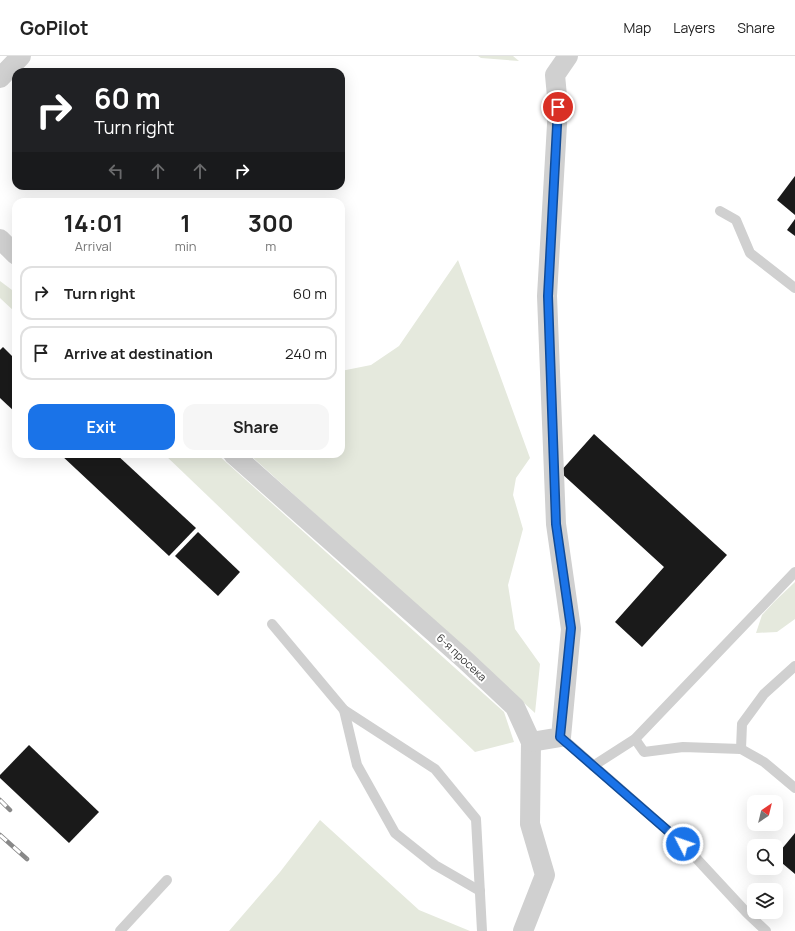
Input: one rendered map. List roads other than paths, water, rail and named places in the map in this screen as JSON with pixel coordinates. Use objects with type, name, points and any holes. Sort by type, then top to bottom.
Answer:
[{"type":"street","points":[[0,78],[21,56]]},
{"type":"street","points":[[531,742],[560,737],[571,628],[556,524],[548,296],[558,107],[556,75],[568,56]]},
{"type":"street","points":[[0,239],[12,251]]},
{"type":"street","name":"6-я просека","points":[[238,458],[470,664],[515,707],[531,742],[530,824],[545,875],[523,931]]},
{"type":"lane","points":[[720,212],[736,220],[750,253],[795,288]]},
{"type":"lane","points":[[593,766],[635,739],[795,572]]},
{"type":"lane","points":[[272,624],[344,710],[435,769],[476,819],[482,931]]},
{"type":"lane","points":[[741,750],[742,724],[764,694],[795,666]]},
{"type":"lane","points":[[344,710],[357,765],[395,833],[435,865],[480,891]]},
{"type":"lane","points":[[560,737],[683,844],[746,913],[766,931]]},
{"type":"lane","points":[[635,739],[644,752],[683,747],[741,750],[764,762],[795,788]]},
{"type":"lane","points":[[120,931],[167,880]]},
{"type":"railway","points":[[0,800],[10,810]]},
{"type":"railway","points":[[0,835],[27,859]]}]
